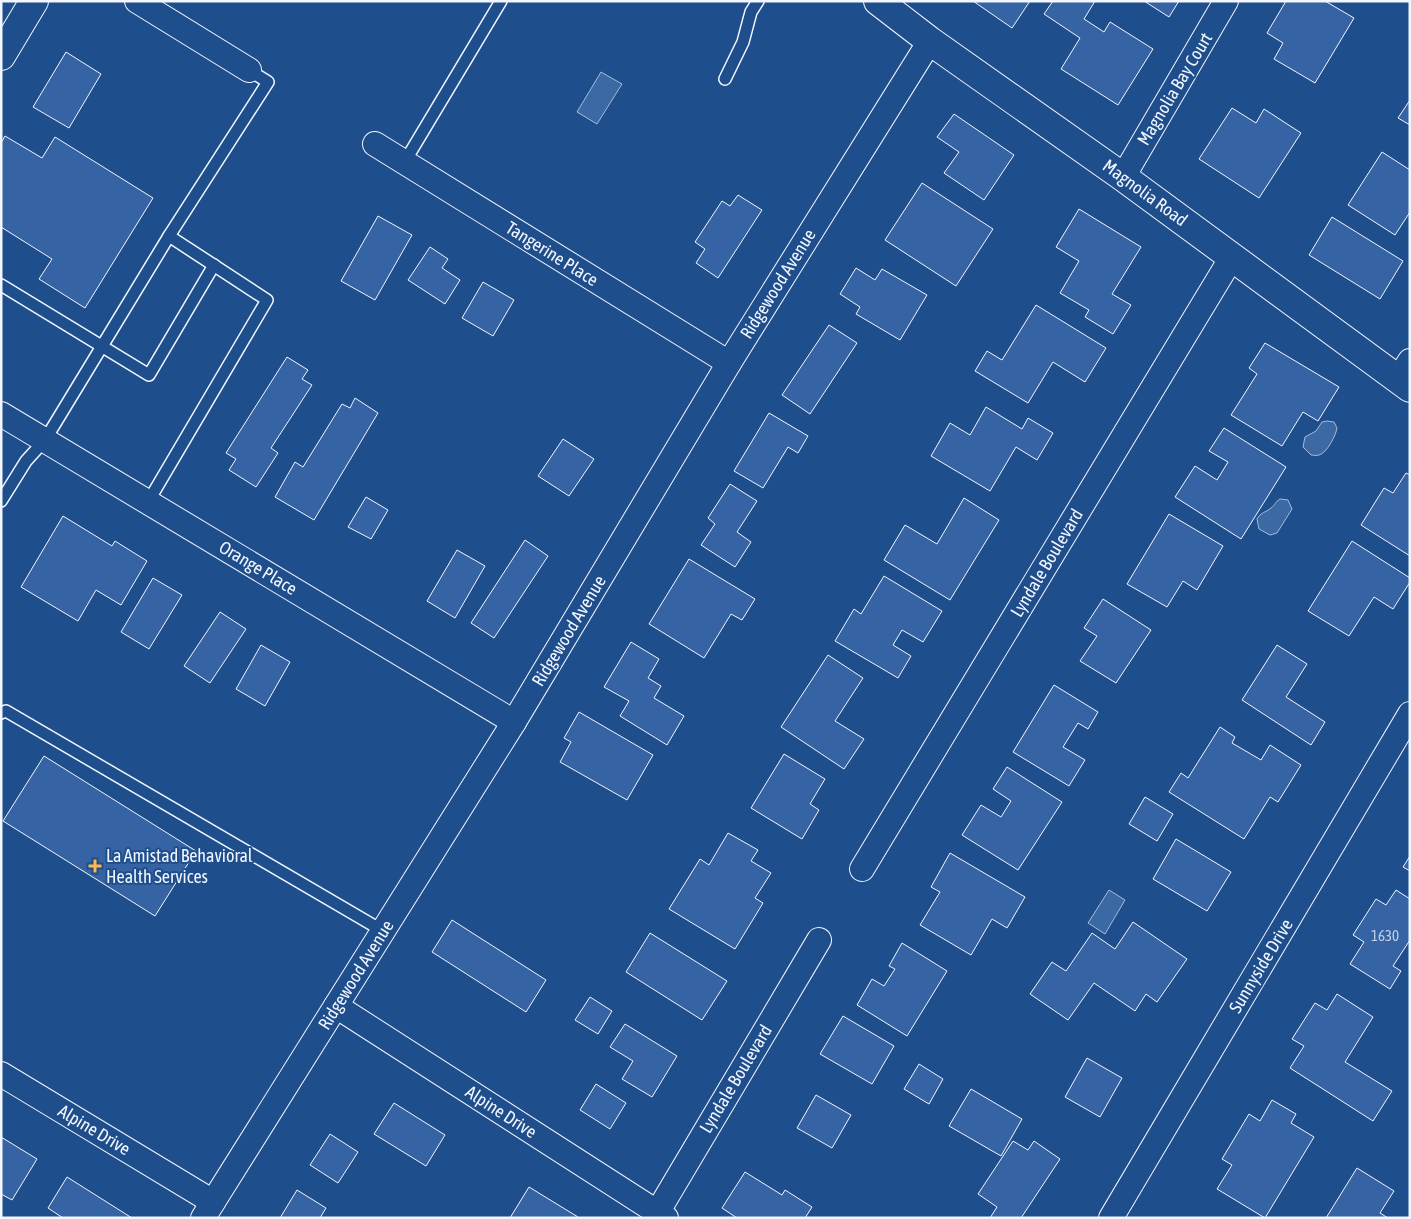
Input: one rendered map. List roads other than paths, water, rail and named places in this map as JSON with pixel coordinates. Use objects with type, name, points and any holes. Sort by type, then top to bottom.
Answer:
[{"type":"street","points":[[1,56],[34,1]]},
{"type":"street","points":[[136,1],[249,70]]},
{"type":"street","name":"Magnolia Road","points":[[878,1],[930,41],[1123,177],[1232,257],[1406,376]]},
{"type":"street","name":"Magnolia Bay Court","points":[[1123,177],[1226,1]]},
{"type":"street","name":"Ridgewood Avenue","points":[[208,1210],[514,722],[729,363],[930,41]]},
{"type":"street","name":"Tangerine Place","points":[[375,144],[729,363]]},
{"type":"street","name":"Lyndale Boulevard","points":[[862,868],[1232,257]]},
{"type":"street","name":"Orange Place","points":[[1,414],[514,722]]},
{"type":"street","name":"Sunnyside Drive","points":[[1112,1218],[1410,714]]},
{"type":"street","name":"Lyndale Boulevard","points":[[659,1216],[819,940]]},
{"type":"street","name":"Alpine Drive","points":[[336,1006],[659,1216]]},
{"type":"street","name":"Alpine Drive","points":[[1,1074],[208,1210]]},
{"type":"lane","points":[[404,163],[501,1]]},
{"type":"lane","points":[[725,79],[743,42],[751,12],[758,1]]},
{"type":"lane","points":[[1,501],[26,461],[45,440],[169,236],[268,82],[249,70]]},
{"type":"lane","points":[[148,502],[267,300],[169,236]]},
{"type":"lane","points":[[1,285],[149,376],[214,265]]},
{"type":"lane","points":[[1,714],[6,710],[383,931]]},
{"type":"water","points":[[601,72],[622,84],[597,124],[577,112]]},
{"type":"water","points":[[1322,422],[1334,422],[1337,428],[1333,439],[1322,454],[1311,455],[1303,447],[1305,437],[1316,431]]},
{"type":"water","points":[[1280,499],[1288,500],[1292,509],[1277,533],[1270,535],[1259,529],[1257,519]]},
{"type":"water","points":[[1109,890],[1125,900],[1105,934],[1088,923]]},
{"type":"place","name":"La Amistad Behavioral Health Services","points":[[95,866]]}]
